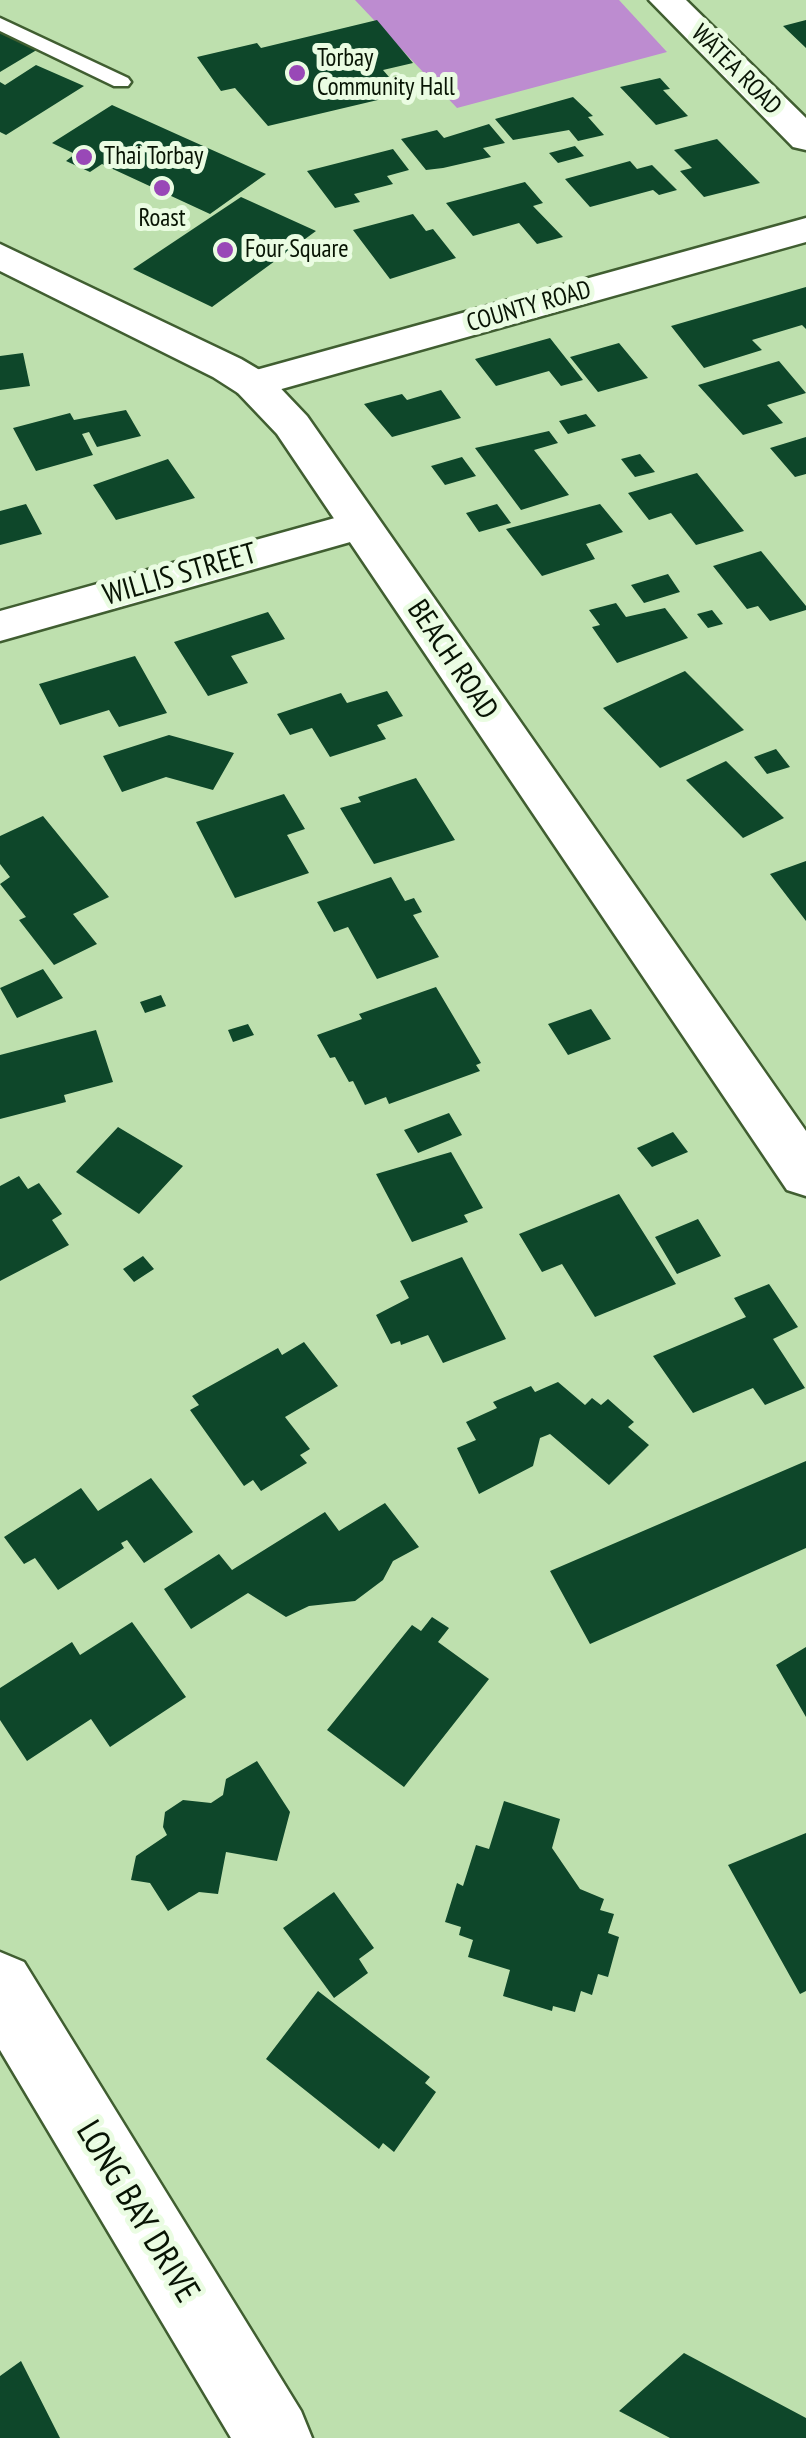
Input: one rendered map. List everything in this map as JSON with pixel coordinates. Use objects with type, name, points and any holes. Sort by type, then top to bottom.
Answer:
[{"type":"street","name":"WĀTEA ROAD","points":[[666,0],[806,139]]},
{"type":"street","name":"COUNTY ROAD","points":[[253,384],[806,230]]},
{"type":"street","name":"BEACH ROAD","points":[[0,256],[197,352],[253,384],[292,425],[806,1174]]},
{"type":"street","name":"WILLIS STREET","points":[[0,626],[360,525]]},
{"type":"street","name":"LONG BAY DRIVE","points":[[0,1986],[274,2438]]},
{"type":"lane","points":[[0,24],[121,82]]},
{"type":"shaded area","points":[[355,0],[619,0],[667,52],[457,108]]},
{"type":"building","name":"Torbay Community Hall","points":[[377,20],[413,63],[383,70],[389,77],[369,82],[382,99],[268,126],[235,88],[221,91],[197,57],[257,43],[261,48]]},
{"type":"building","points":[[806,20],[806,48],[783,26]]},
{"type":"building","points":[[0,30],[40,48],[0,72]]},
{"type":"building","points":[[36,65],[84,86],[6,135],[0,132],[0,82],[5,85]]},
{"type":"building","points":[[660,78],[670,89],[663,90],[688,116],[656,125],[620,87]]},
{"type":"building","points":[[573,97],[593,116],[588,117],[604,135],[578,141],[569,130],[513,140],[495,119]]},
{"type":"building","points":[[112,105],[266,174],[210,214],[102,164],[90,172],[66,161],[75,154],[52,143]]},
{"type":"building","points":[[489,124],[505,143],[483,148],[491,157],[443,168],[426,170],[401,139],[437,130],[444,138]]},
{"type":"building","points":[[717,139],[760,183],[704,197],[680,171],[692,168],[674,150]]},
{"type":"building","points":[[575,146],[584,156],[558,163],[549,153]]},
{"type":"building","points":[[393,149],[409,170],[387,176],[393,184],[354,194],[360,202],[335,208],[307,171]]},
{"type":"building","points":[[630,161],[637,169],[652,165],[677,190],[659,195],[653,190],[590,207],[565,179]]},
{"type":"building","points":[[525,182],[543,203],[533,206],[563,237],[537,244],[519,223],[473,236],[446,203]]},
{"type":"building","name":"Four Square","points":[[241,197],[316,231],[212,307],[133,269]]},
{"type":"building","points":[[413,214],[426,231],[433,229],[456,258],[390,279],[353,230]]},
{"type":"building","points":[[806,287],[806,329],[802,325],[752,340],[762,350],[704,368],[671,326]]},
{"type":"building","points":[[550,338],[583,380],[561,386],[549,371],[496,386],[475,359]]},
{"type":"building","points":[[619,343],[648,378],[598,392],[570,357]]},
{"type":"building","points":[[23,353],[30,386],[0,390],[0,356]]},
{"type":"building","points":[[779,361],[806,393],[767,405],[783,423],[743,435],[698,385]]},
{"type":"building","points":[[441,390],[461,418],[392,437],[364,404],[402,394],[407,400]]},
{"type":"building","points":[[126,410],[141,436],[97,447],[89,432],[82,434],[93,455],[36,471],[13,428],[70,413],[74,420]]},
{"type":"building","points":[[586,414],[596,426],[568,434],[559,421]]},
{"type":"building","points":[[549,431],[558,443],[534,450],[569,495],[521,510],[475,448]]},
{"type":"building","points":[[806,437],[806,474],[795,477],[770,448]]},
{"type":"building","points":[[640,454],[655,472],[635,477],[621,459]]},
{"type":"building","points":[[462,457],[476,476],[445,485],[431,466]]},
{"type":"building","points":[[168,459],[195,498],[116,520],[93,485]]},
{"type":"building","points":[[697,473],[744,531],[696,545],[671,513],[649,520],[628,493]]},
{"type":"building","points":[[26,504],[42,534],[0,545],[0,511]]},
{"type":"building","points":[[497,504],[511,523],[479,532],[466,513]]},
{"type":"building","points":[[600,504],[623,532],[586,544],[595,559],[542,576],[506,529]]},
{"type":"building","points":[[761,551],[806,610],[770,621],[758,606],[747,609],[713,566]]},
{"type":"building","points":[[668,574],[680,592],[644,603],[631,585]]},
{"type":"building","points":[[616,603],[626,617],[665,608],[688,638],[617,663],[592,627],[600,625],[589,610]]},
{"type":"building","points":[[712,610],[723,624],[708,628],[697,614]]},
{"type":"building","points":[[268,612],[285,639],[231,656],[248,683],[208,696],[174,642]]},
{"type":"building","points":[[135,656],[167,713],[119,727],[109,710],[60,725],[39,684]]},
{"type":"building","points":[[685,671],[744,730],[660,768],[603,708]]},
{"type":"building","points":[[387,691],[403,716],[377,725],[386,739],[330,757],[312,728],[290,735],[277,714],[341,693],[347,703]]},
{"type":"building","points":[[169,735],[234,753],[213,790],[166,777],[122,792],[103,756]]},
{"type":"building","points":[[776,749],[790,767],[767,774],[754,757]]},
{"type":"building","points":[[726,761],[784,818],[743,838],[686,780]]},
{"type":"building","points":[[416,778],[455,840],[374,864],[340,808],[361,802],[358,797]]},
{"type":"building","points":[[284,794],[305,829],[287,835],[309,873],[235,898],[196,822]]},
{"type":"building","points":[[43,816],[109,897],[73,914],[97,944],[54,965],[19,920],[26,917],[0,884],[10,877],[0,864],[0,836]]},
{"type":"building","points":[[806,861],[806,921],[770,874]]},
{"type":"building","points":[[391,877],[405,901],[414,898],[422,912],[413,915],[439,957],[377,979],[348,927],[334,932],[317,902]]},
{"type":"building","points":[[43,969],[63,998],[17,1018],[0,988]]},
{"type":"building","points":[[436,987],[481,1063],[476,1065],[480,1071],[389,1104],[386,1097],[365,1105],[353,1081],[349,1082],[335,1057],[330,1058],[317,1035],[362,1019],[359,1014]]},
{"type":"building","points":[[161,995],[166,1006],[145,1013],[140,1002]]},
{"type":"building","points":[[591,1009],[611,1039],[568,1055],[548,1024]]},
{"type":"building","points":[[248,1024],[254,1035],[233,1042],[228,1030]]},
{"type":"building","points":[[96,1030],[113,1082],[64,1095],[66,1102],[0,1119],[0,1055]]},
{"type":"building","points":[[449,1113],[462,1135],[418,1153],[404,1130]]},
{"type":"building","points":[[118,1127],[183,1166],[139,1214],[76,1172]]},
{"type":"building","points":[[673,1132],[688,1152],[652,1167],[637,1148]]},
{"type":"building","points":[[451,1152],[483,1208],[464,1215],[468,1222],[412,1242],[376,1174]]},
{"type":"building","points":[[19,1176],[28,1189],[39,1183],[62,1214],[52,1220],[69,1245],[0,1281],[0,1186]]},
{"type":"building","points":[[619,1194],[676,1284],[595,1317],[562,1264],[542,1272],[519,1234]]},
{"type":"building","points":[[698,1219],[721,1256],[677,1274],[655,1237]]},
{"type":"building","points":[[143,1256],[154,1269],[134,1282],[123,1269]]},
{"type":"building","points":[[462,1257],[506,1339],[443,1363],[428,1335],[401,1345],[400,1341],[391,1344],[376,1315],[409,1298],[400,1281]]},
{"type":"building","points":[[769,1284],[798,1327],[773,1339],[805,1388],[765,1405],[753,1388],[693,1413],[653,1356],[746,1317],[734,1298]]},
{"type":"building","points":[[304,1342],[338,1386],[285,1417],[310,1449],[300,1455],[307,1463],[261,1491],[253,1480],[244,1486],[190,1410],[199,1405],[192,1396],[278,1348],[282,1355]]},
{"type":"building","points":[[558,1382],[585,1405],[592,1398],[601,1405],[608,1399],[634,1422],[628,1427],[649,1445],[609,1485],[550,1434],[540,1438],[533,1466],[479,1494],[457,1448],[476,1440],[466,1422],[497,1408],[493,1402],[531,1386],[535,1392]]},
{"type":"building","points":[[806,1461],[806,1548],[590,1644],[550,1571]]},
{"type":"building","points":[[151,1478],[193,1532],[144,1563],[127,1540],[121,1543],[124,1548],[58,1590],[35,1558],[24,1564],[4,1537],[81,1488],[98,1511]]},
{"type":"building","points":[[385,1503],[419,1547],[393,1561],[383,1580],[355,1601],[309,1606],[286,1617],[248,1593],[191,1629],[164,1589],[219,1554],[232,1570],[325,1512],[339,1531]]},
{"type":"building","points":[[432,1617],[449,1628],[438,1642],[489,1679],[404,1787],[327,1730],[412,1625],[421,1631]]},
{"type":"building","points":[[132,1622],[186,1697],[110,1747],[91,1719],[27,1761],[0,1720],[0,1688],[72,1642],[80,1655]]},
{"type":"building","points":[[806,1647],[806,1717],[776,1665]]},
{"type":"building","points":[[257,1761],[290,1812],[277,1861],[226,1852],[218,1894],[199,1892],[168,1911],[150,1883],[131,1880],[136,1856],[167,1835],[163,1827],[165,1812],[183,1800],[211,1803],[223,1795],[226,1779]]},
{"type":"building","points":[[504,1801],[560,1819],[552,1848],[580,1889],[604,1899],[600,1910],[614,1914],[608,1933],[619,1937],[608,1977],[598,1974],[592,1995],[581,1991],[575,2012],[553,2006],[552,2011],[503,1996],[510,1970],[468,1957],[473,1940],[459,1935],[461,1927],[445,1922],[457,1883],[463,1886],[476,1845],[489,1849]]},
{"type":"building","points":[[806,1833],[806,1991],[800,1994],[728,1865]]},
{"type":"building","points":[[334,1892],[374,1948],[359,1959],[368,1973],[334,1998],[283,1928]]},
{"type":"building","points":[[318,1991],[430,2077],[425,2083],[436,2092],[394,2152],[383,2143],[379,2149],[266,2059]]},
{"type":"building","points":[[684,2353],[806,2418],[806,2438],[670,2438],[619,2411]]},
{"type":"building","points":[[21,2361],[60,2438],[0,2438],[0,2376]]},
{"type":"place","name":"Torbay Community Hall","points":[[297,73]]},
{"type":"place","name":"Thai Torbay","points":[[84,157]]},
{"type":"place","name":"Roast","points":[[162,188]]},
{"type":"place","name":"Four Square","points":[[225,250]]}]
